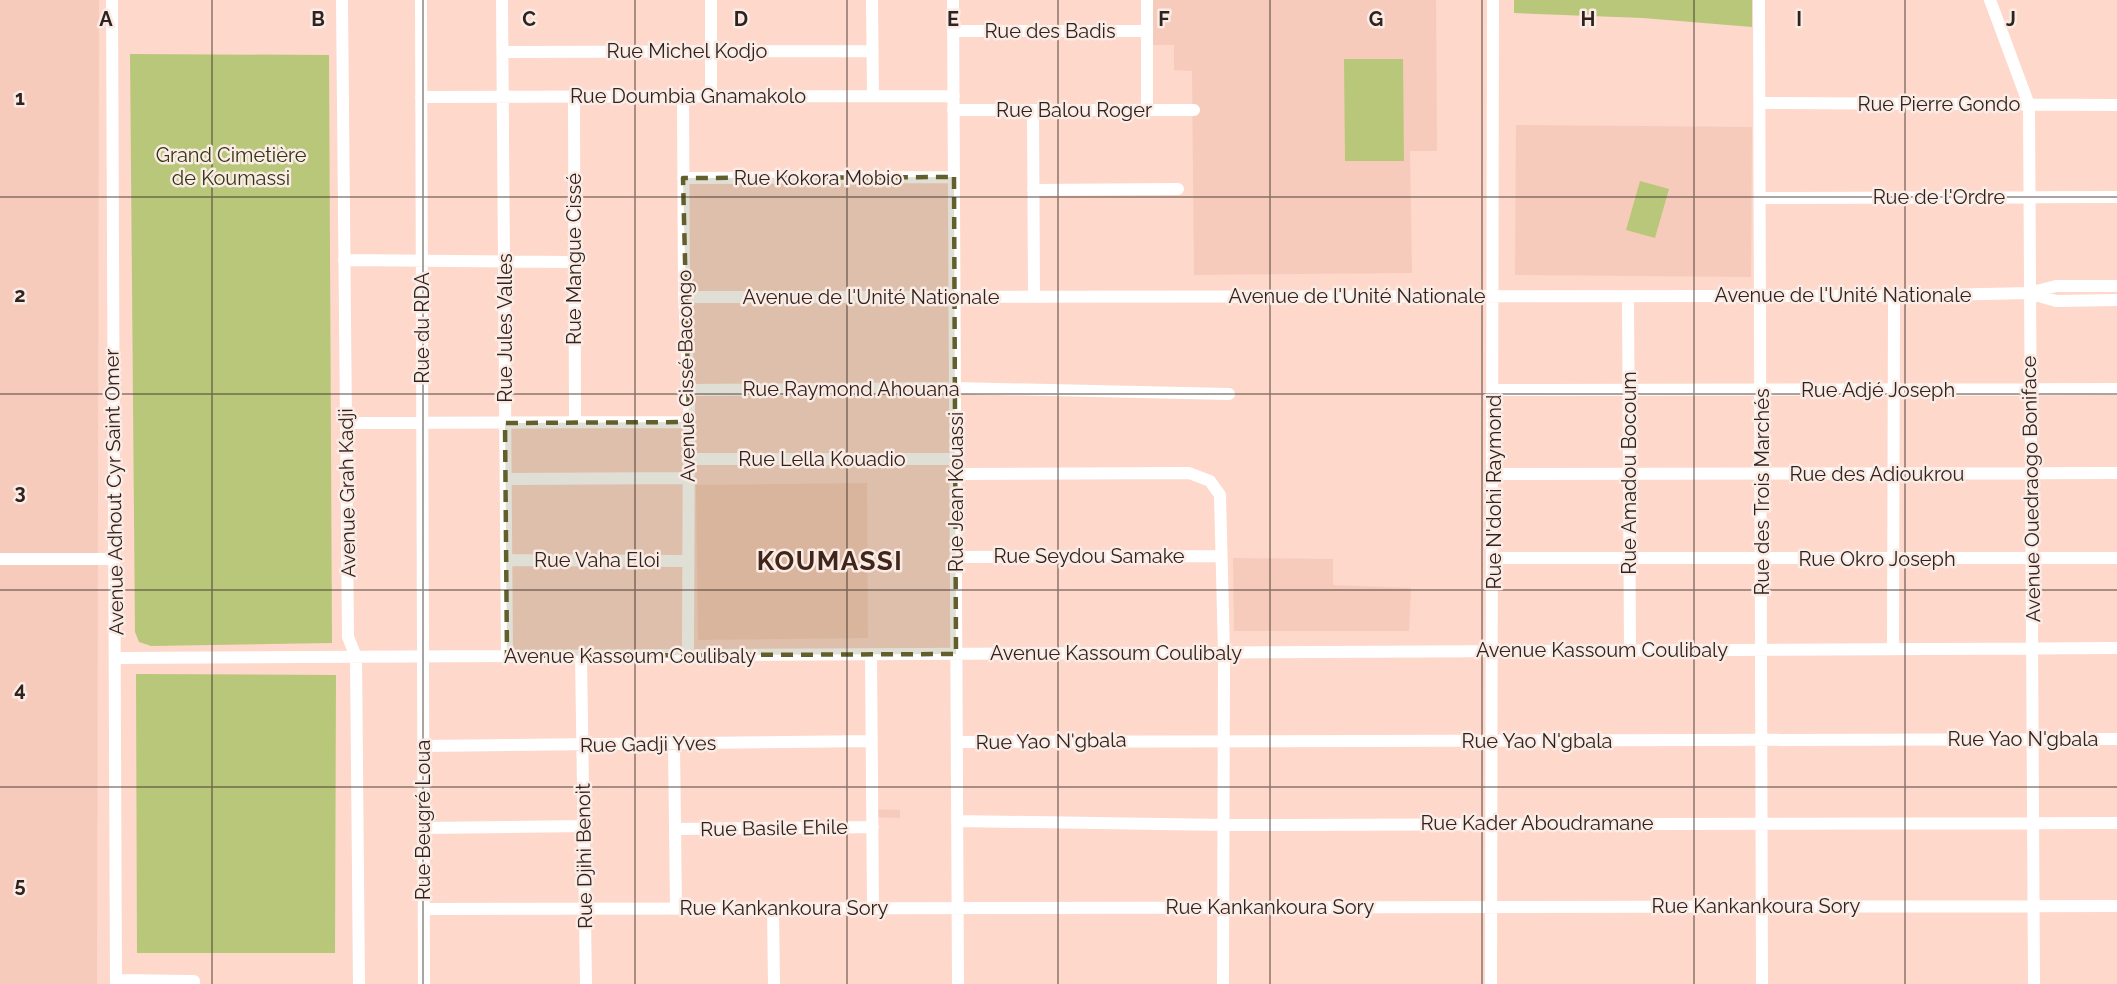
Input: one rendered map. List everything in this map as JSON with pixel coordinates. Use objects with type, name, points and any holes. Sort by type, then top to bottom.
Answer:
[{"type":"street","name":"Avenue Adhout Cyr Saint Omer","points":[[112,0],[116,982]]},
{"type":"street","name":"Avenue Grah Kadji","points":[[342,0],[348,637],[356,657],[359,984]]},
{"type":"street","name":"Rue du RDA","points":[[421,0],[423,657]]},
{"type":"street","name":"Rue Jules Valles","points":[[502,0],[507,656]]},
{"type":"street","points":[[711,0],[711,96]]},
{"type":"street","points":[[872,0],[873,96]]},
{"type":"street","name":"Rue Jean Kouassi","points":[[953,0],[958,984]]},
{"type":"street","points":[[1147,0],[1147,110]]},
{"type":"street","name":"Rue N'dohi Raymond","points":[[1491,984],[1494,651],[1493,0]]},
{"type":"street","name":"Rue des Trois Marchés","points":[[1759,0],[1762,296],[1762,984]]},
{"type":"street","name":"Avenue Ouedraogo Boniface","points":[[1990,0],[2029,105],[2034,984]]},
{"type":"street","name":"Rue des Badis","points":[[953,31],[1147,31]]},
{"type":"street","name":"Rue Michel Kodjo","points":[[502,52],[872,51]]},
{"type":"street","name":"Rue Mangue Cissé","points":[[573,96],[575,422]]},
{"type":"street","name":"Avenue Cissé Bacongo","points":[[683,96],[684,297],[689,390],[688,655]]},
{"type":"street","name":"Rue Doumbia Gnamakolo","points":[[421,97],[954,96]]},
{"type":"street","name":"Rue Pierre Gondo","points":[[1760,103],[2117,105]]},
{"type":"street","name":"Rue Balou Roger","points":[[953,110],[1194,110]]},
{"type":"street","points":[[1033,110],[1034,297]]},
{"type":"street","name":"Rue Kokora Mobio","points":[[683,178],[954,177]]},
{"type":"street","points":[[1033,189],[1179,189]]},
{"type":"street","name":"Rue de l'Ordre","points":[[1761,198],[2117,197]]},
{"type":"street","points":[[344,260],[574,262]]},
{"type":"street","name":"Avenue de l'Unité Nationale","points":[[684,297],[1894,296],[2029,293],[2055,286],[2117,286]]},
{"type":"street","name":"Avenue de l'Unité Nationale","points":[[2029,293],[2056,301],[2117,300]]},
{"type":"street","name":"Rue Amadou Bocoum","points":[[1628,296],[1630,650]]},
{"type":"street","points":[[1893,649],[1894,296]]},
{"type":"street","name":"Rue Raymond Ahouana","points":[[689,390],[955,388],[1229,393]]},
{"type":"street","name":"Rue Adjé Joseph","points":[[1494,390],[2117,389]]},
{"type":"street","points":[[346,423],[689,422]]},
{"type":"street","name":"Rue Lella Kouadio","points":[[689,459],[955,459]]},
{"type":"street","points":[[956,474],[1189,473],[1210,481],[1220,495],[1226,825],[1224,984]]},
{"type":"street","name":"Rue des Adioukrou","points":[[1494,474],[2117,473]]},
{"type":"street","points":[[506,479],[688,478]]},
{"type":"street","name":"Rue Seydou Samake","points":[[956,557],[1221,556]]},
{"type":"street","name":"Rue Okro Joseph","points":[[1493,558],[2117,558]]},
{"type":"street","points":[[0,559],[113,559]]},
{"type":"street","name":"Rue Vaha Eloi","points":[[506,560],[688,561]]},
{"type":"street","name":"Avenue Kassoum Coulibaly","points":[[116,658],[2117,648]]},
{"type":"street","points":[[871,654],[873,908]]},
{"type":"street","name":"Rue Djihi Benoit","points":[[581,656],[586,984]]},
{"type":"street","name":"Rue Beugré Loua","points":[[423,657],[424,984]]},
{"type":"street","name":"Rue Yao N'gbala","points":[[958,742],[2117,739]]},
{"type":"street","name":"Rue Gadji Yves","points":[[423,746],[872,741]]},
{"type":"street","points":[[674,744],[676,908]]},
{"type":"street","name":"Rue Kader Aboudramane","points":[[958,821],[1226,825],[2117,823]]},
{"type":"street","points":[[423,828],[584,826]]},
{"type":"street","name":"Rue Basile Ehile","points":[[675,829],[873,827]]},
{"type":"street","name":"Rue Kankankoura Sory","points":[[424,909],[2117,906]]},
{"type":"street","points":[[773,908],[774,984]]},
{"type":"street","points":[[116,982],[194,981],[194,984]]},
{"type":"highlighted area","points":[[954,177],[956,654],[507,656],[505,423],[689,422],[683,178]]},
{"type":"shaded area","points":[[0,0],[99,0],[97,984],[0,984]]},
{"type":"shaded area","points":[[1152,0],[1436,0],[1437,151],[1410,151],[1412,273],[1194,275],[1192,71],[1174,70],[1174,45],[1153,45]]},
{"type":"shaded area","points":[[1516,125],[1752,127],[1751,277],[1515,275]]},
{"type":"shaded area","points":[[867,483],[868,638],[698,640],[696,485]]},
{"type":"shaded area","points":[[1233,558],[1333,559],[1333,585],[1411,588],[1409,631],[1234,631]]},
{"type":"shaded area","points":[[874,809],[900,810],[900,818],[874,817]]},
{"type":"green space","points":[[1514,0],[1752,0],[1752,27],[1643,18],[1514,13]]},
{"type":"green space","name":"Grand Cimetière de Koumassi","points":[[130,54],[329,55],[332,643],[151,646],[139,642],[135,632]]},
{"type":"green space","points":[[1344,59],[1403,59],[1404,161],[1345,161]]},
{"type":"green space","points":[[1640,181],[1669,189],[1655,238],[1626,230]]},
{"type":"green space","points":[[136,674],[336,675],[335,953],[137,953]]},
{"type":"district","name":"KOUMASSI","points":[[830,561]]}]
